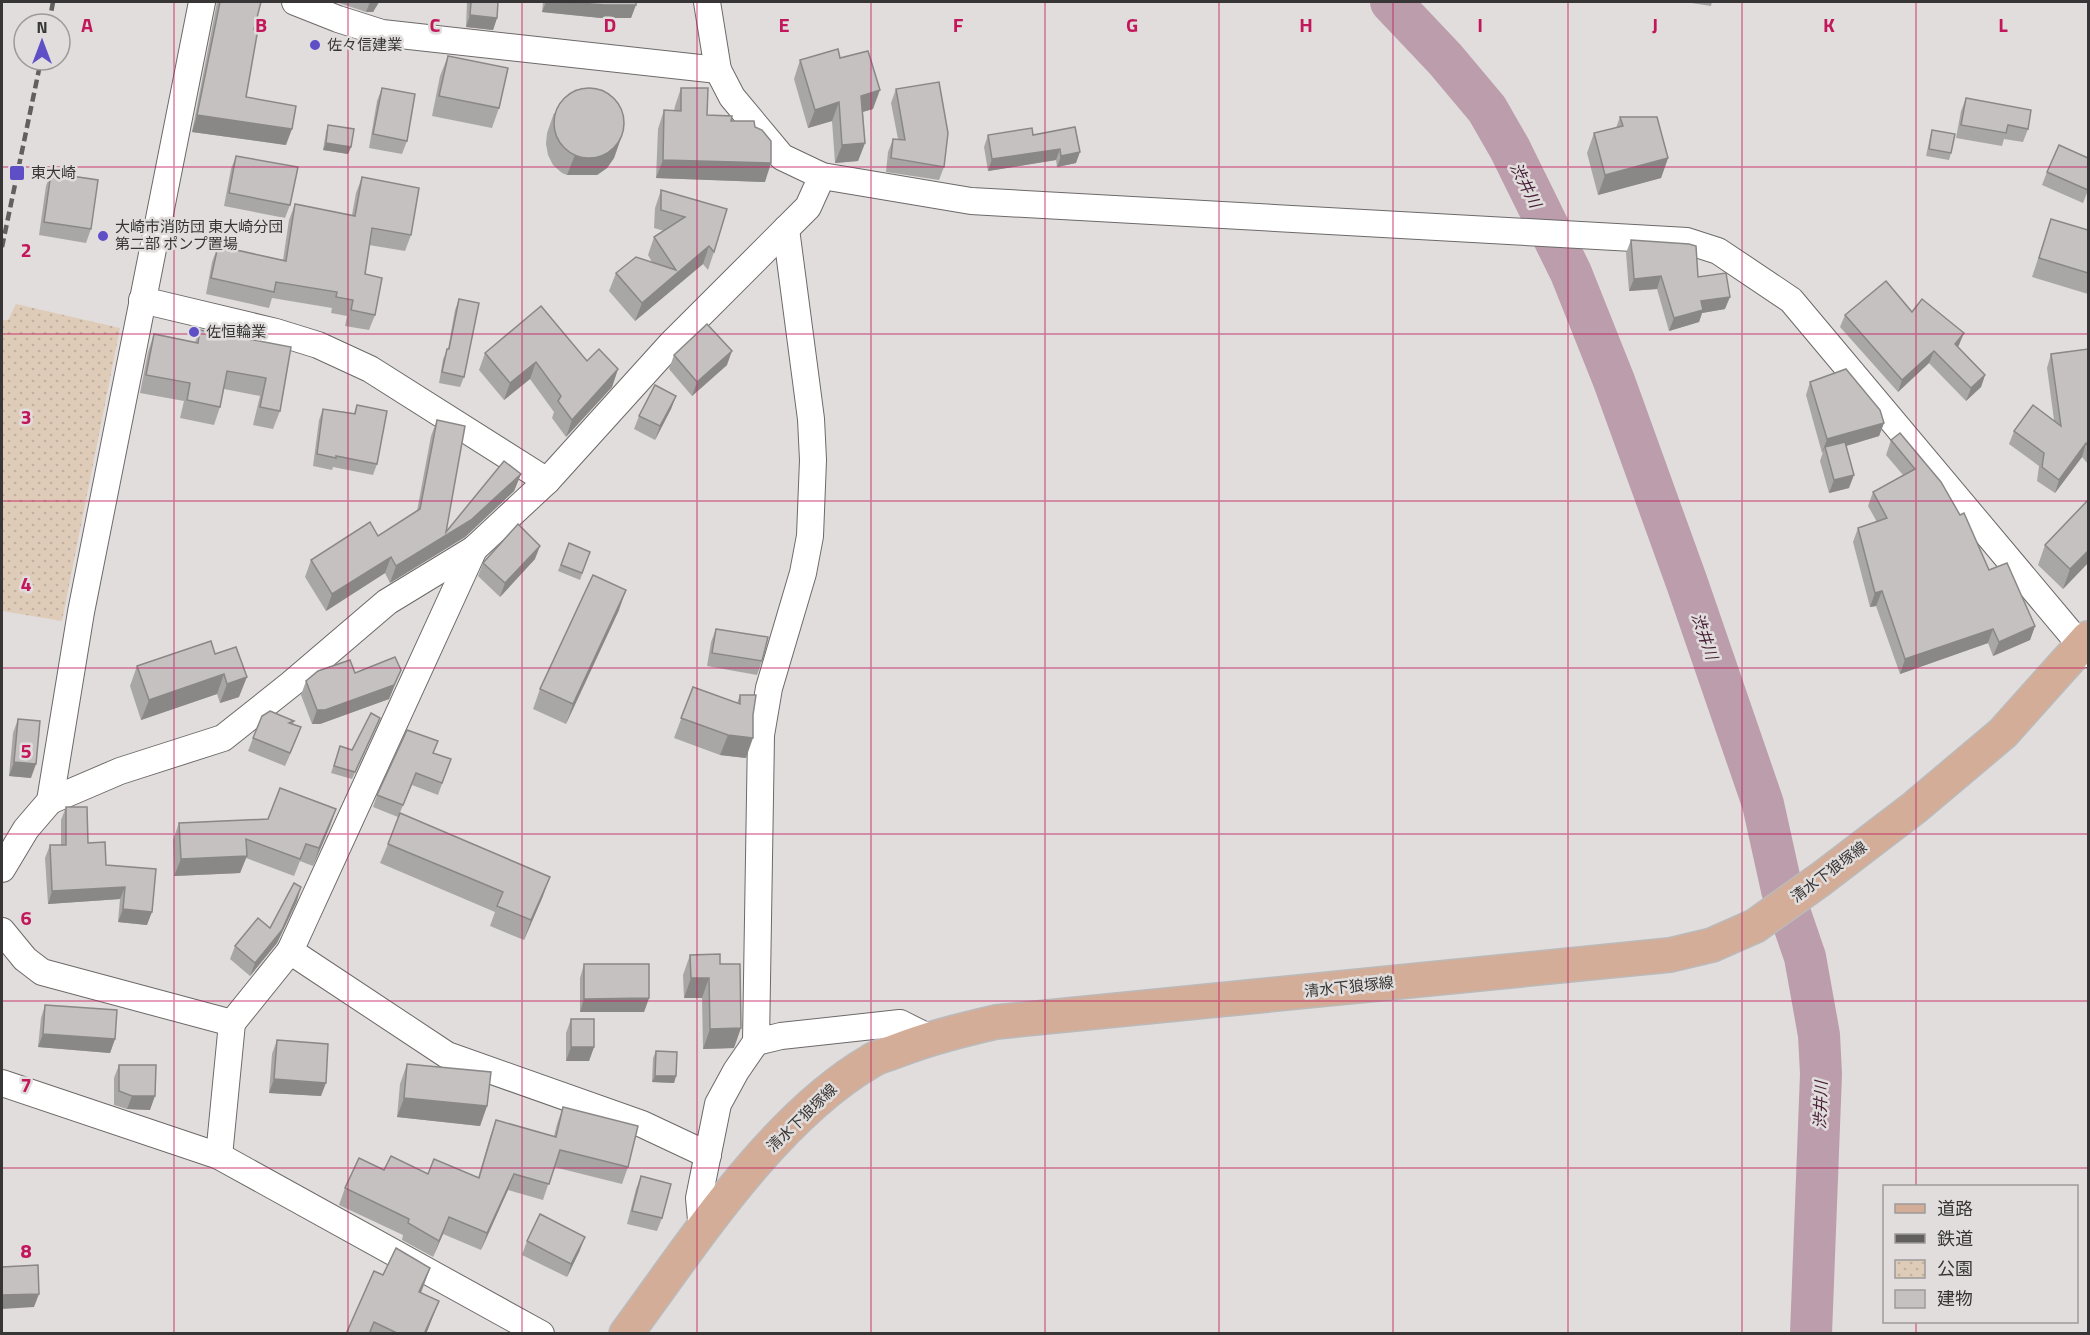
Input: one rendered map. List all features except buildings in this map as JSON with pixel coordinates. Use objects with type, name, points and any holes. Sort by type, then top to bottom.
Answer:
[{"type":"main road","name":"清水下狼塚線","points":[[626,1334],[751,1168],[794,1121],[830,1088],[872,1060],[930,1038],[996,1022],[1670,955],[1712,945],[1755,926],[1914,808],[2003,733],[2086,646]]},
{"type":"street","points":[[50,801],[81,612],[202,2]]},
{"type":"street","points":[[295,2],[382,33],[718,70]]},
{"type":"street","points":[[707,2],[718,70],[732,97],[782,157],[822,176],[971,201],[1687,241],[1718,251],[1791,300],[2086,646]]},
{"type":"street","points":[[2,869],[26,829],[50,801],[120,771],[223,738],[291,684],[387,602],[474,549],[547,481],[670,344],[808,207],[822,176]]},
{"type":"street","points":[[702,1231],[699,1198],[718,1104],[736,1071],[756,1042],[761,735],[769,688],[803,573],[810,536],[813,460],[811,419],[786,229]]},
{"type":"street","points":[[142,300],[276,332],[318,345],[370,369],[547,481]]},
{"type":"street","points":[[219,1156],[232,1023],[290,951],[474,549]]},
{"type":"street","points":[[2,931],[25,959],[42,972],[232,1023]]},
{"type":"street","points":[[290,951],[447,1055],[642,1124],[708,1155]]},
{"type":"street","points":[[756,1042],[781,1036],[900,1023],[930,1038]]},
{"type":"street","points":[[2,1083],[219,1156],[541,1334]]},
{"type":"green space","points":[[16,304],[120,328],[62,621],[2,611],[2,320],[8,320]]},
{"type":"waterway","name":"渋井川","points":[[1391,2],[1445,59],[1487,109],[1510,149],[1571,273],[1614,381],[1763,804],[1782,890],[1805,957],[1819,1035],[1821,1074],[1811,1334]]},
{"type":"railway","points":[[51,12],[53,2]]},
{"type":"railway","points":[[2,247],[38,72]]},
{"type":"place","name":"佐々信建業","points":[[315,45]]},
{"type":"place","name":"東大崎","points":[[17,173]]},
{"type":"place","name":"大崎市消防団 東大崎分団 第二部 ポンプ置場","points":[[103,236]]},
{"type":"place","name":"佐恒輪業","points":[[194,332]]}]
